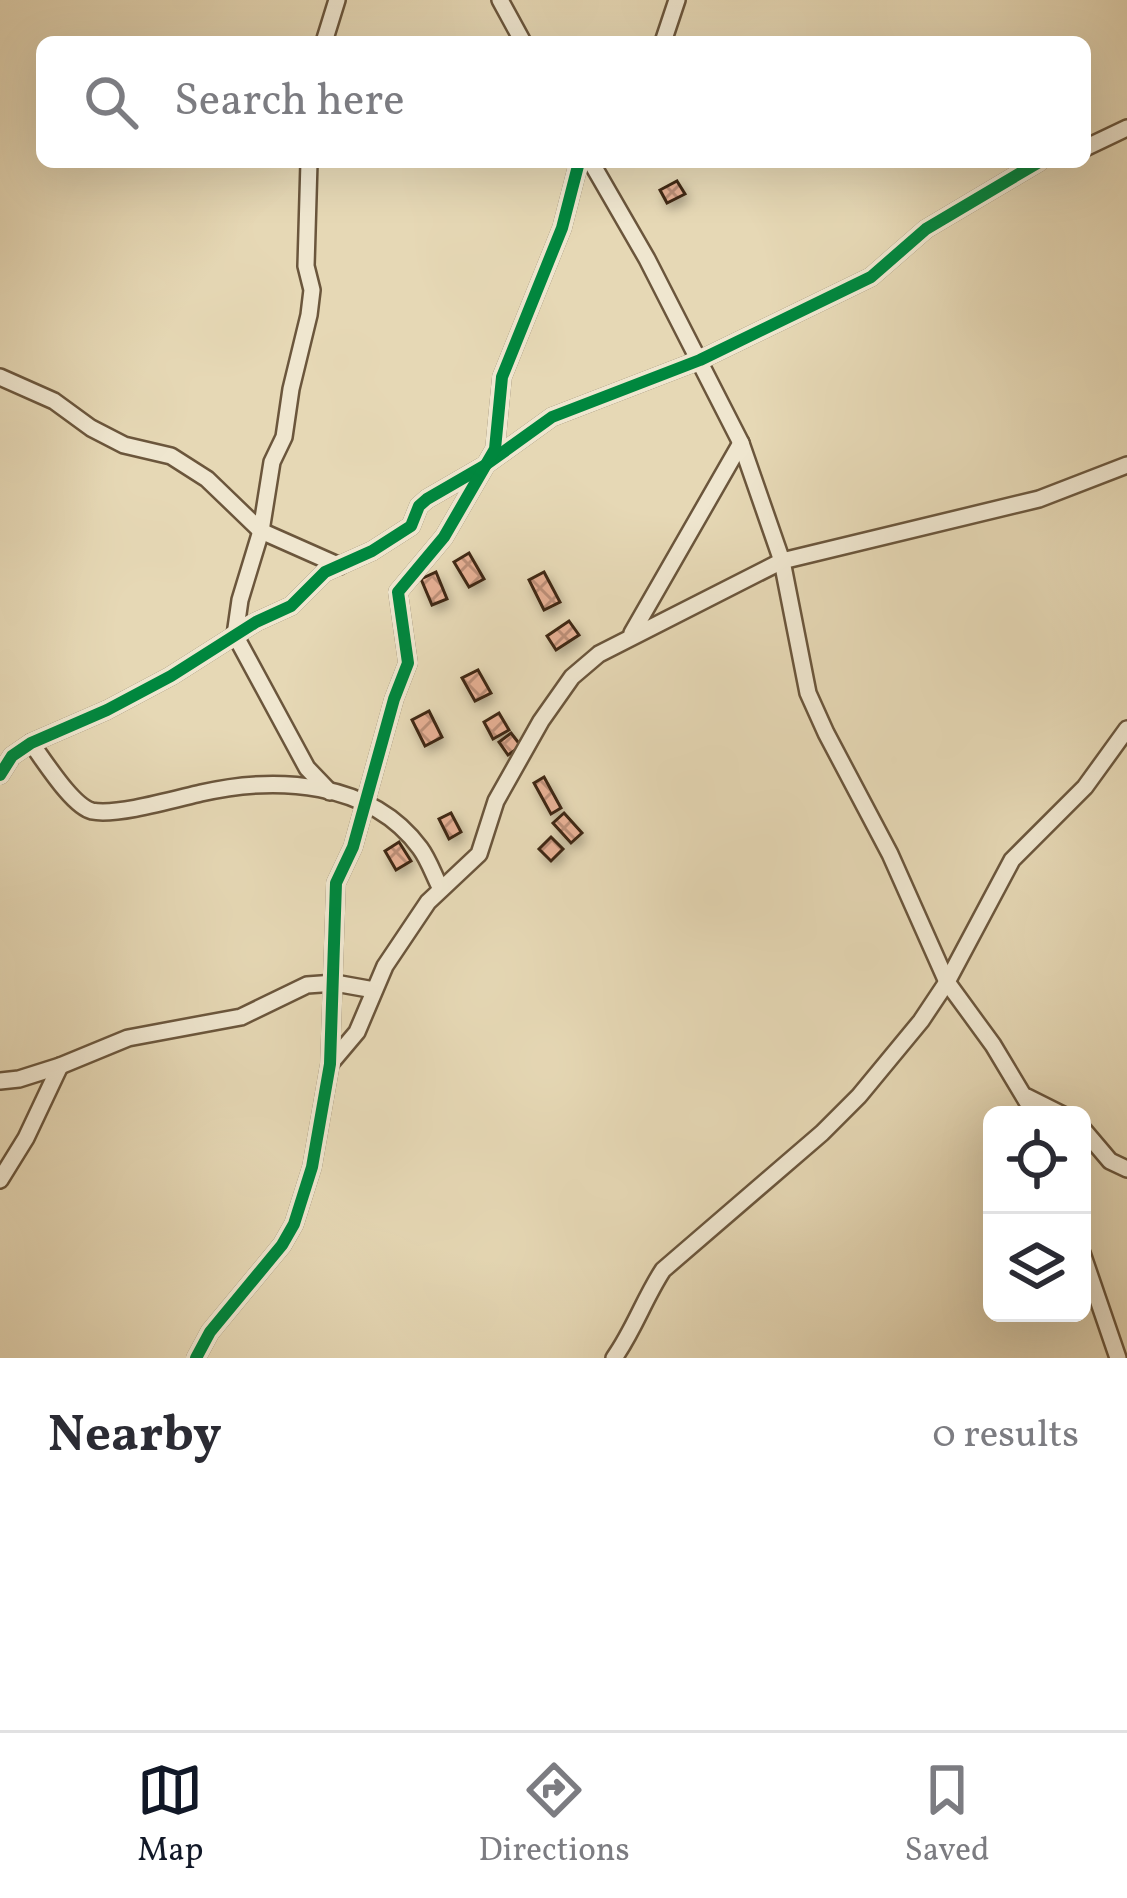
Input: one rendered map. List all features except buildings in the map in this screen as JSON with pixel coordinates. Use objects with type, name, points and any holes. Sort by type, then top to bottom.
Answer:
[{"type":"street","points":[[326,36],[337,0]]},
{"type":"street","points":[[500,0],[521,36]]},
{"type":"street","points":[[665,36],[677,0]]},
{"type":"street","points":[[1091,145],[1127,128]]},
{"type":"street","points":[[309,168],[309,315],[284,436],[272,462],[261,531],[239,600],[235,635],[307,768],[330,792]]},
{"type":"street","points":[[196,1358],[209,1332],[294,1224],[312,1167],[330,1064],[336,883],[353,847],[408,662],[398,592],[444,537],[496,442],[502,377],[562,228],[577,168]]},
{"type":"street","points":[[594,168],[741,443],[782,561],[808,693],[914,904],[947,982],[1031,1106]]},
{"type":"street","points":[[0,775],[11,756],[31,743],[123,702],[291,606],[320,576],[391,540],[410,526],[418,506],[427,499],[484,466],[552,417],[700,360],[871,277],[926,229],[1029,168]]},
{"type":"street","points":[[0,377],[54,401],[124,445],[171,455],[207,478],[261,531],[340,566]]},
{"type":"street","points":[[631,635],[741,443]]},
{"type":"street","points":[[330,1064],[357,1032],[374,990],[428,902],[478,854],[496,801],[572,677],[631,635],[782,561],[1039,499],[1127,465]]},
{"type":"street","points":[[614,1358],[663,1270],[822,1133],[921,1022],[1012,860],[1085,788],[1127,728]]},
{"type":"street","points":[[31,743],[74,798],[95,812],[170,804],[265,782],[304,783],[330,792],[366,805],[395,824],[420,848],[441,889]]},
{"type":"street","points":[[0,1081],[61,1066],[128,1038],[241,1017],[296,989],[335,983],[374,990]]},
{"type":"street","points":[[0,1180],[61,1066]]},
{"type":"street","points":[[1027,1097],[1045,1106]]},
{"type":"street","points":[[1091,1139],[1110,1161],[1127,1169]]},
{"type":"street","points":[[1091,1278],[1118,1358]]},
{"type":"cycle path","points":[[196,1358],[210,1332],[294,1224],[312,1167],[330,1064],[336,883],[353,847],[408,663],[398,592],[444,537],[495,449],[502,377],[562,228],[577,168]]},
{"type":"cycle path","points":[[0,775],[12,756],[31,743],[107,710],[291,606],[325,572],[372,551],[411,526],[427,499],[484,466],[552,417],[700,360],[871,277],[926,229],[1029,168]]}]
